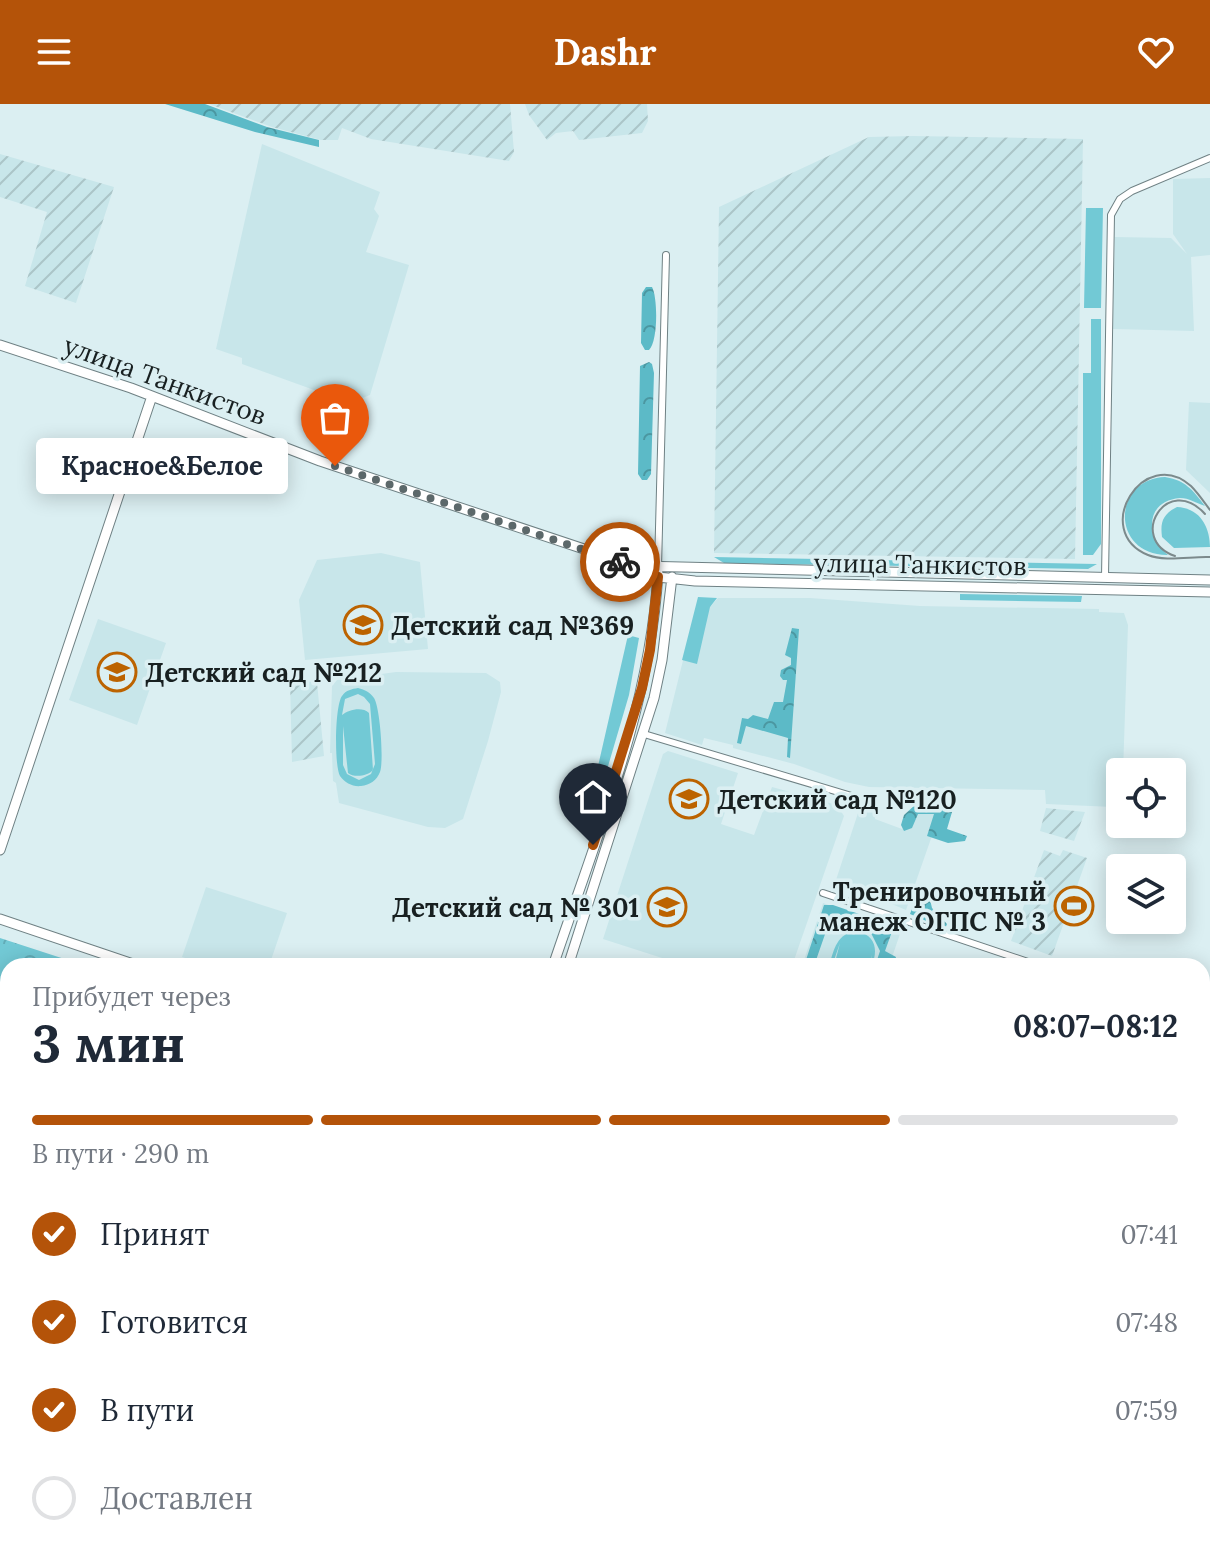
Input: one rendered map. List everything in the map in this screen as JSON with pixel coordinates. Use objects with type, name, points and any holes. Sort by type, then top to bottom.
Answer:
[{"type":"main road","name":"улица Танкистов","points":[[0,345],[152,396],[320,461],[672,579],[1210,592]]},
{"type":"main road","points":[[0,850],[152,396]]},
{"type":"main road","name":"улица Танкистов","points":[[658,572],[672,567],[1210,580]]},
{"type":"main road","points":[[571,958],[644,734],[662,660],[672,567]]},
{"type":"main road","points":[[556,958],[631,731],[650,650],[658,572]]},
{"type":"main road","points":[[1105,578],[1105,590]]},
{"type":"main road","points":[[0,919],[115,958]]},
{"type":"street","points":[[1105,578],[1111,215],[1120,199],[1132,191],[1210,158]]},
{"type":"street","points":[[658,572],[666,255]]},
{"type":"street","points":[[659,554],[672,567]]},
{"type":"street","points":[[644,734],[855,797]]},
{"type":"street","points":[[823,893],[1016,958]]},
{"type":"shaded area","points":[[209,104],[510,104],[514,152],[509,161],[371,139],[342,128],[338,140],[321,140],[272,127]]},
{"type":"shaded area","points":[[525,104],[647,104],[648,121],[642,133],[579,140],[573,131],[556,133],[547,140]]},
{"type":"shaded area","points":[[869,137],[1083,139],[1075,559],[714,553],[719,207]]},
{"type":"shaded area","points":[[262,144],[380,192],[374,209],[379,216],[366,252],[409,265],[370,395],[350,403],[242,364],[242,358],[216,349]]},
{"type":"shaded area","points":[[0,154],[114,187],[76,303],[25,286],[47,212],[0,197]]},
{"type":"shaded area","points":[[1210,178],[1210,255],[1191,257],[1194,331],[1113,329],[1115,237],[1171,238],[1187,254],[1173,234],[1173,179]]},
{"type":"shaded area","points":[[1189,402],[1210,403],[1210,493],[1186,470]]},
{"type":"shaded area","name":"Детский сад №369","points":[[381,553],[420,562],[428,649],[305,660],[299,600],[317,560]]},
{"type":"shaded area","points":[[718,598],[810,598],[920,606],[1099,609],[1099,612],[1124,613],[1128,625],[1123,758],[1106,758],[1106,807],[1046,804],[1045,790],[869,787],[733,748],[733,745],[704,738],[702,745],[665,733],[697,604],[711,606]]},
{"type":"shaded area","name":"Детский сад №212","points":[[98,619],[166,643],[137,725],[69,700]]},
{"type":"shaded area","points":[[396,672],[486,673],[500,682],[501,692],[488,741],[463,819],[445,828],[428,827],[339,803],[330,753],[332,686],[337,680]]},
{"type":"shaded area","points":[[290,681],[317,682],[324,756],[292,762]]},
{"type":"shaded area","points":[[668,751],[738,773],[721,824],[754,835],[772,787],[837,805],[844,816],[795,958],[662,958],[603,939],[663,754]]},
{"type":"shaded area","points":[[875,806],[875,819],[902,829],[914,809],[941,810],[906,910],[861,891],[860,894],[834,886],[860,807]]},
{"type":"shaded area","points":[[1046,808],[1085,812],[1074,841],[1040,831]]},
{"type":"shaded area","points":[[1044,850],[1060,856],[1063,850],[1087,858],[1052,956],[1011,941]]},
{"type":"shaded area","points":[[206,887],[287,913],[272,958],[182,957]]},
{"type":"shaded area","points":[[823,903],[901,931],[892,958],[805,958]]},
{"type":"green space","points":[[165,104],[205,104],[267,127],[319,140],[319,147],[255,132]]},
{"type":"green space","points":[[1086,208],[1103,208],[1101,308],[1084,308]]},
{"type":"green space","points":[[646,287],[652,287],[656,310],[654,338],[649,350],[645,350],[641,343],[642,293]]},
{"type":"green space","points":[[1091,319],[1101,319],[1101,544],[1093,555],[1083,555],[1083,373],[1091,373]]},
{"type":"green space","points":[[649,362],[654,373],[651,474],[647,480],[642,480],[638,474],[640,366]]},
{"type":"green space","points":[[1165,477],[1188,487],[1205,506],[1180,498],[1168,501],[1155,512],[1152,529],[1160,547],[1168,555],[1149,552],[1136,544],[1128,531],[1125,517],[1127,503],[1135,490],[1147,481]]},
{"type":"green space","points":[[1177,507],[1198,515],[1206,526],[1210,547],[1174,548],[1162,537],[1164,519]]},
{"type":"green space","points":[[714,557],[1097,564],[1088,569],[724,563]]},
{"type":"green space","points":[[960,594],[1082,596],[1081,602],[960,600]]},
{"type":"green space","points":[[698,597],[717,598],[710,607],[697,664],[682,660]]},
{"type":"green space","points":[[792,628],[799,629],[790,758],[787,757],[788,738],[746,726],[741,744],[737,743],[742,718],[748,719],[753,715],[768,719],[774,702],[783,702],[787,680],[780,676],[781,670],[791,665],[791,658],[785,655]]},
{"type":"green space","points":[[628,635],[639,638],[629,695],[591,824],[586,831],[580,832],[578,828],[596,775]]},
{"type":"green space","points":[[358,688],[374,698],[378,712],[381,766],[375,780],[358,786],[349,784],[340,776],[336,748],[342,696]],"holes":[[[358,694],[370,704],[373,769],[369,713],[355,710],[342,715],[345,699]],[[343,726],[348,773],[361,776],[372,771],[359,780],[347,774],[343,765]]]},
{"type":"green space","points":[[915,805],[943,807],[952,812],[947,829],[967,836],[965,841],[948,843],[927,836],[934,814],[918,814],[912,828],[904,831],[901,825],[904,815]]},
{"type":"green space","points":[[919,889],[928,891],[932,908],[947,924],[945,929],[910,914]]},
{"type":"green space","points":[[824,905],[833,905],[894,926],[885,951],[896,958],[878,958],[880,951],[867,925],[831,917],[817,958],[807,958]]},
{"type":"green space","points":[[850,932],[863,933],[872,940],[874,958],[872,955],[871,958],[836,958],[840,943],[835,958],[832,958],[841,938]]},
{"type":"green space","points":[[0,938],[61,958],[0,958]]},
{"type":"tram line","points":[[1210,510],[1191,486],[1173,476],[1156,476],[1141,483],[1130,496],[1124,512],[1124,528],[1131,543],[1148,555],[1210,557]]},
{"type":"tram line","points":[[1175,556],[1161,548],[1154,536],[1153,524],[1158,513],[1166,504],[1178,500],[1191,503],[1205,514]]},
{"type":"way so far","points":[[335,466],[620,562]]},
{"type":"place","name":"Красное&Белое","points":[[335,466]]},
{"type":"place","name":"Детский сад №369","points":[[363,625]]},
{"type":"place","name":"Детский сад №212","points":[[117,672]]},
{"type":"place","name":"Детский сад №120","points":[[689,799]]},
{"type":"place","name":"Тренировочный манеж ОГПС № 3","points":[[1074,906]]},
{"type":"place","name":"Детский сад № 301","points":[[667,907]]},
{"type":"route","points":[[593,845],[631,731],[650,650],[656,600],[658,577],[620,562]]}]
